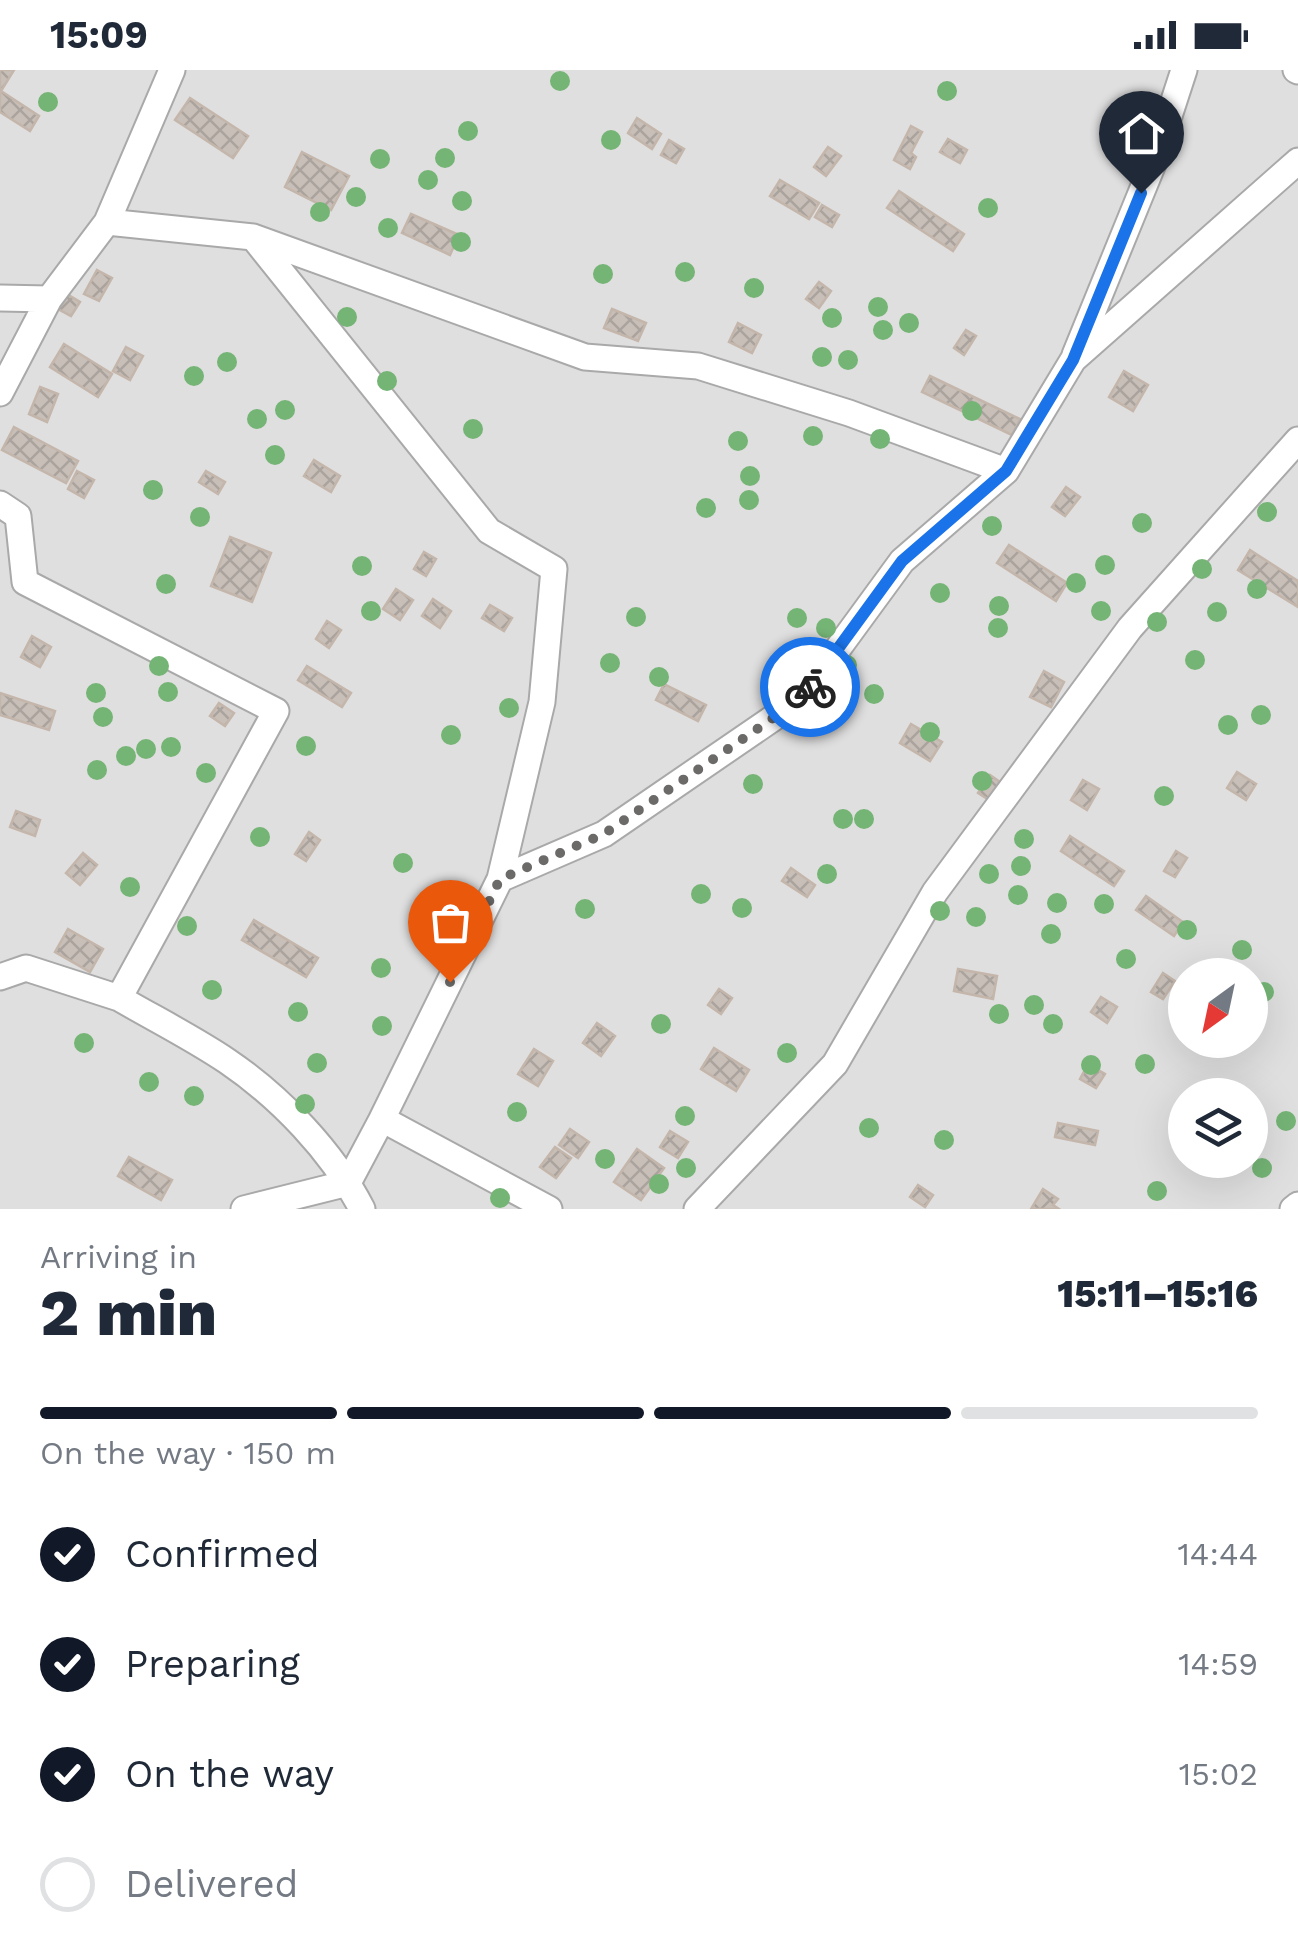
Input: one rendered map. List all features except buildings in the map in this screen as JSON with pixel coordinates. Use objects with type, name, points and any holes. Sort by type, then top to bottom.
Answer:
[{"type":"street","points":[[0,393],[49,299],[107,222],[172,70]]},
{"type":"street","points":[[500,879],[604,834],[801,699],[902,561],[1006,471],[1073,360],[1154,160],[1184,70]]},
{"type":"street","points":[[1073,360],[1298,161]]},
{"type":"street","points":[[107,222],[253,237],[585,357],[698,366],[849,413],[1006,471]]},
{"type":"street","points":[[244,1209],[348,1183],[500,879],[542,702],[554,569],[488,531],[253,237]]},
{"type":"street","points":[[0,298],[49,299]]},
{"type":"street","points":[[697,1209],[835,1064],[935,892],[1130,628],[1298,440]]},
{"type":"street","points":[[0,504],[18,516],[25,582],[276,710],[120,998]]},
{"type":"street","points":[[0,977],[26,968],[120,998],[228,1062],[288,1113],[348,1183],[362,1209]]},
{"type":"street","points":[[382,1119],[549,1209]]},
{"type":"shaded area","points":[[0,70],[1298,70],[1298,1209],[0,1209]]},
{"type":"way so far","points":[[450,982],[500,879],[604,834],[801,699],[810,687]]},
{"type":"route","points":[[810,687],[902,561],[1006,471],[1073,360],[1141,193]]}]
